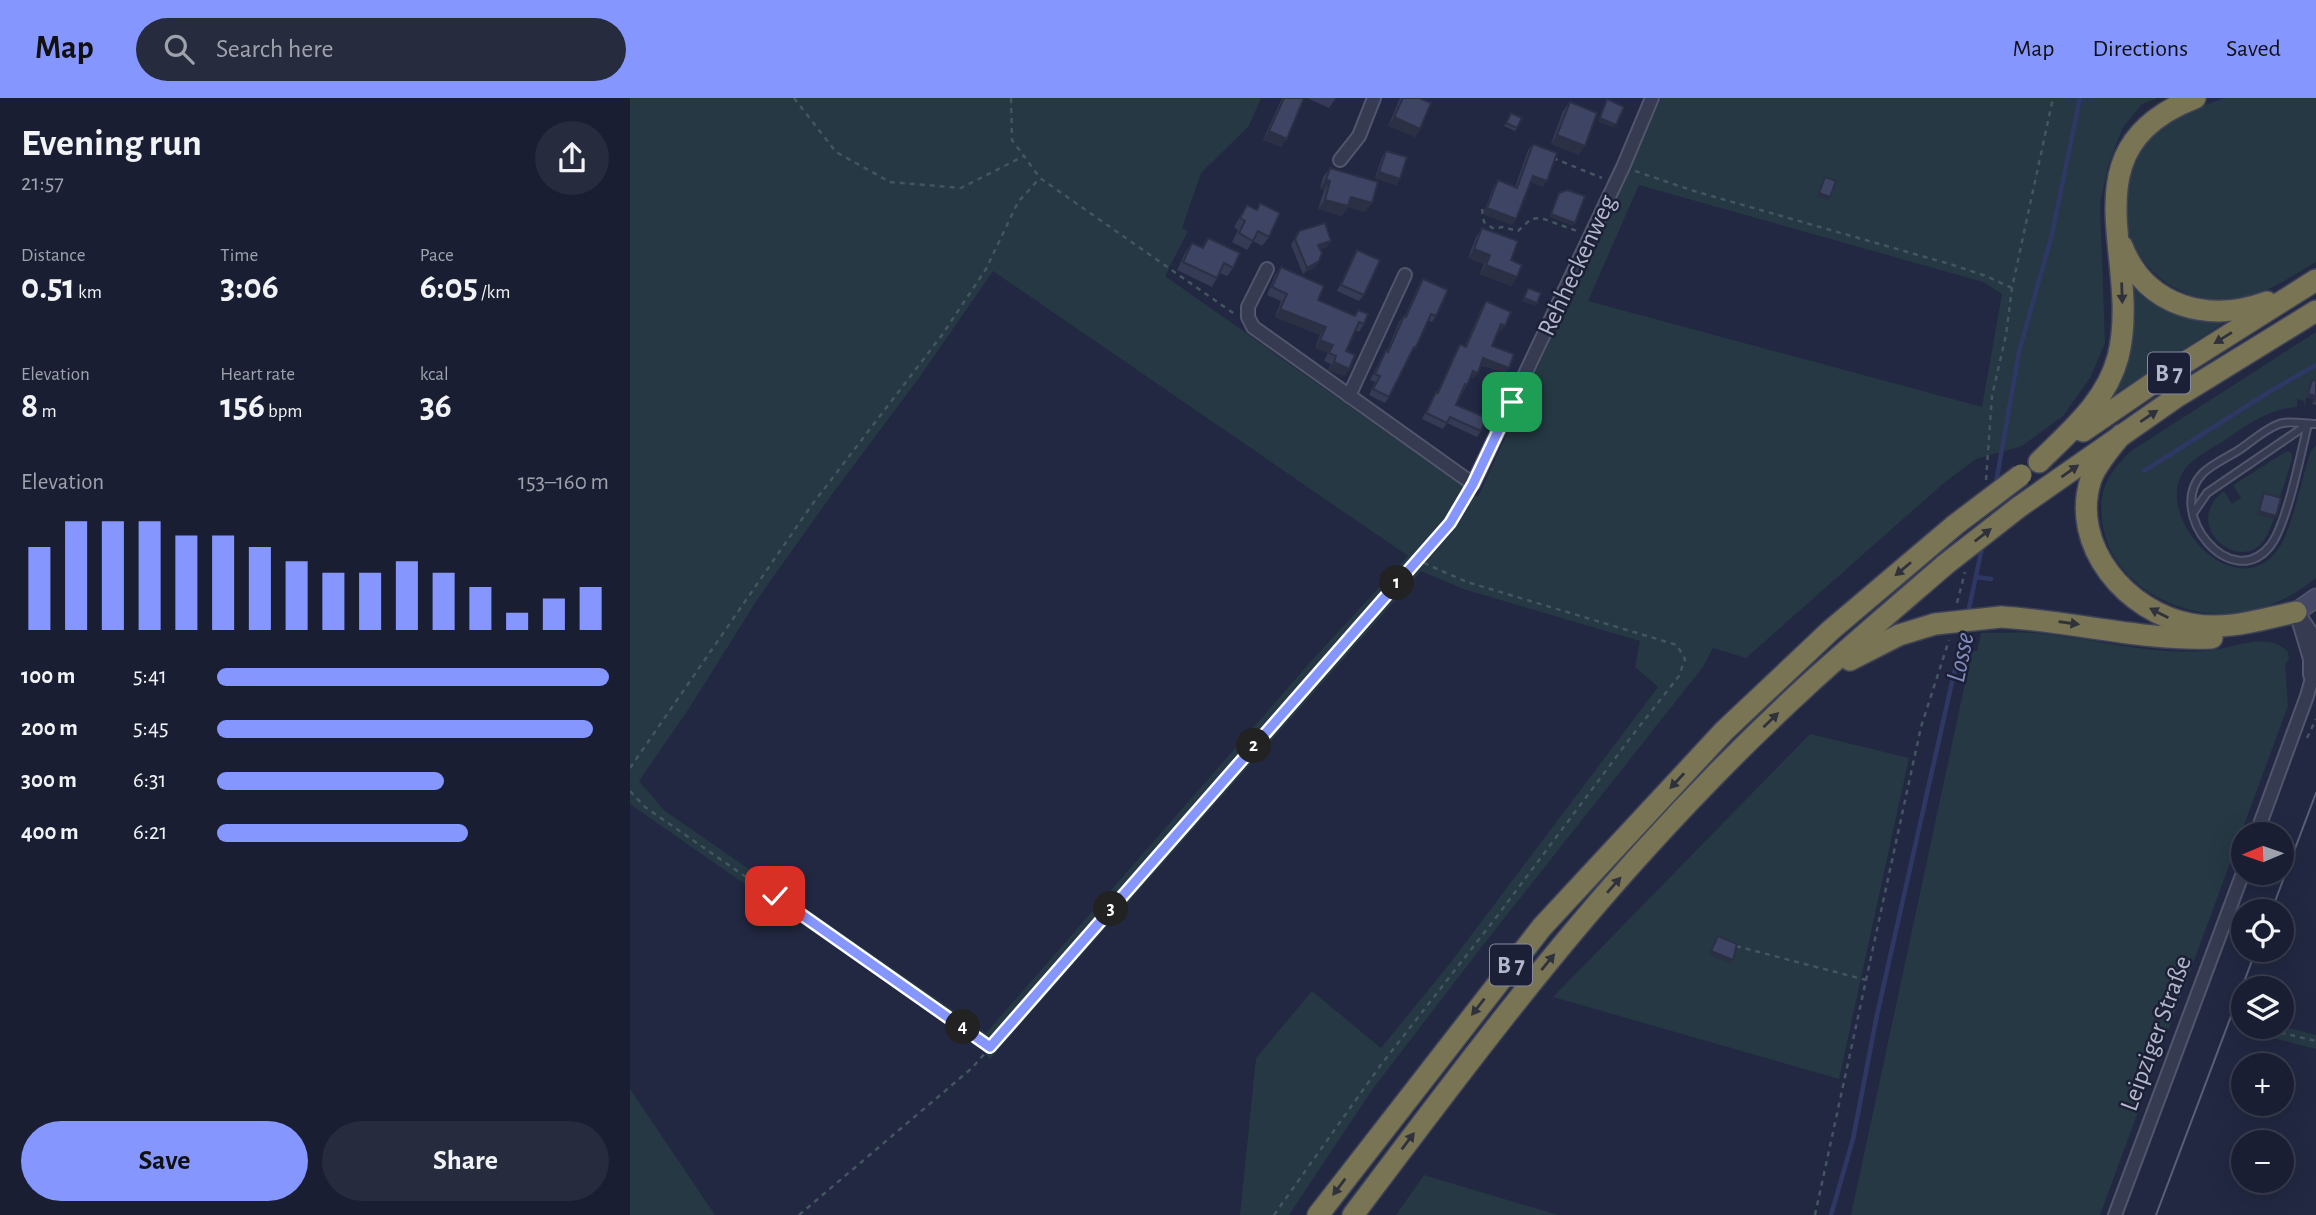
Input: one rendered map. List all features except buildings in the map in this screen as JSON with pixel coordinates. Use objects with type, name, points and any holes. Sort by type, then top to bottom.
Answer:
[{"type":"highway","points":[[2039,462],[2091,410],[2116,364],[2122,314],[2115,196],[2123,162],[2133,143],[2153,120],[2195,98]]},
{"type":"highway","points":[[2116,225],[2125,253],[2143,279],[2155,290],[2183,306],[2205,312],[2254,307],[2309,284]]},
{"type":"highway","name":"B 7","points":[[1318,1215],[1542,927],[1733,722],[1831,630],[1955,525],[2039,462],[2159,379],[2309,284]]},
{"type":"highway","name":"B 7","points":[[1353,1215],[1468,1061],[1569,936],[1703,788],[1811,682],[1946,564],[2019,507],[2120,435],[2316,311]]},
{"type":"highway","points":[[2120,435],[2095,469],[2087,500],[2089,526],[2094,544],[2105,568],[2120,586],[2159,614],[2189,624],[2235,626],[2297,612]]},
{"type":"highway","points":[[1811,682],[1874,646],[1936,624],[2001,617],[2160,636],[2207,638],[2256,631],[2297,612]]},
{"type":"main road","points":[[2297,612],[2316,598]]},
{"type":"street","points":[[1340,160],[1359,136],[1374,98]]},
{"type":"street","name":"Rehheckenweg","points":[[1473,484],[1653,98]]},
{"type":"street","points":[[1267,269],[1248,307],[1248,317],[1253,327],[1473,484]]},
{"type":"street","points":[[1349,396],[1405,275]]},
{"type":"street","points":[[2297,612],[2311,632],[2316,657]]},
{"type":"street","points":[[2297,612],[2310,659],[2307,696]]},
{"type":"street","points":[[2261,822],[2316,664]]},
{"type":"street","name":"Leipziger Straße","points":[[2115,1215],[2238,886]]},
{"type":"lane","points":[[2308,424],[2295,476],[2271,545],[2259,555],[2240,560],[2222,556],[2208,544],[2192,515],[2191,501],[2202,474],[2280,423],[2316,424]]},
{"type":"lane","points":[[2192,515],[2207,493],[2308,424]]},
{"type":"path","points":[[794,98],[836,152],[890,183],[961,188],[1024,156]]},
{"type":"path","points":[[1011,98],[1012,140],[1040,178],[1253,327]]},
{"type":"path","points":[[1988,466],[1989,418],[2006,335],[2012,288],[2053,98]]},
{"type":"path","points":[[1548,156],[1604,178]]},
{"type":"path","points":[[1623,167],[1670,185],[1953,265],[2012,288]]},
{"type":"path","points":[[630,768],[811,506],[942,335],[986,269],[1018,202],[1040,178]]},
{"type":"path","points":[[1482,209],[1484,222],[1494,229],[1502,227],[1518,231],[1531,219],[1541,218],[1571,228]]},
{"type":"path","points":[[799,1215],[972,1068],[1450,523],[1473,484]]},
{"type":"path","points":[[1274,1215],[1380,1066],[1499,915],[1679,676],[1685,659],[1677,645],[1467,582],[1417,560]]},
{"type":"path","points":[[1815,1215],[1921,727],[1946,649]]},
{"type":"path","points":[[630,791],[645,807],[990,1047]]},
{"type":"path","points":[[1736,946],[1866,980]]},
{"type":"path","points":[[2294,1036],[2316,1041]]},
{"type":"shaded area","points":[[630,98],[1261,98],[1249,126],[1201,173],[1182,228],[1188,231],[1165,276],[1478,497],[1661,98],[2158,98],[2142,104],[2122,129],[2108,166],[2100,204],[2105,343],[2090,378],[2063,416],[2022,446],[1976,459],[1945,482],[1746,658],[1713,648],[1703,667],[1372,1090],[1289,1215],[1240,1215],[1256,1058],[1312,991],[1381,1048],[1451,962],[1658,687],[1635,667],[1640,641],[1463,589],[1421,571],[990,1059],[980,1048],[630,804]],"holes":[[[1639,185],[1983,282],[2002,294],[1982,407],[1588,301]],[[993,271],[1408,556],[1314,658],[986,1033],[665,811],[639,781],[688,710],[759,597],[919,378]]]},
{"type":"shaded area","points":[[2224,98],[2316,98],[2316,262],[2281,283],[2237,300],[2208,299],[2186,293],[2163,280],[2145,263],[2133,243],[2126,221],[2125,197],[2130,173],[2140,151],[2164,124]]},
{"type":"shaded area","points":[[2136,275],[2231,318],[2104,401],[2124,286]]},
{"type":"shaded area","points":[[2316,332],[2316,385],[2310,383],[2304,407],[2304,401],[2297,399],[2297,407],[2278,410],[2259,418],[2202,454],[2183,472],[2177,491],[2179,511],[2188,531],[2203,549],[2220,562],[2240,568],[2259,565],[2277,551],[2282,542],[2311,451],[2316,445],[2316,578],[2280,601],[2239,613],[2195,611],[2154,595],[2121,567],[2110,548],[2103,527],[2101,504],[2110,476],[2131,451]]},
{"type":"shaded area","points":[[2287,451],[2291,452],[2292,459],[2279,501],[2257,514],[2274,519],[2265,539],[2250,551],[2238,552],[2226,548],[2210,529],[2208,517],[2212,504],[2224,491],[2232,504],[2241,498],[2233,485]]},
{"type":"shaded area","points":[[1981,633],[2035,633],[2184,652],[2216,650],[2249,642],[2270,642],[2288,652],[2289,659],[2285,665],[2288,706],[2245,822],[2231,822],[2231,860],[2100,1215],[1851,1215],[1972,651],[1977,651]]},
{"type":"shaded area","points":[[1810,734],[1909,758],[1839,1079],[1553,997]]},
{"type":"shaded area","points":[[2294,1029],[2316,1035],[2316,1049],[2277,1039],[2294,1039]]},
{"type":"shaded area","points":[[630,1089],[715,1215],[630,1215]]},
{"type":"shaded area","points":[[1424,1175],[1558,1215],[1396,1215]]},
{"type":"waterway","name":"Losse","points":[[1996,483],[2019,352],[2052,234],[2080,98]]},
{"type":"waterway","points":[[2144,471],[2316,365]]},
{"type":"waterway","name":"Losse","points":[[1968,613],[1983,543]]},
{"type":"waterway","points":[[1976,577],[1991,579]]},
{"type":"waterway","name":"Losse","points":[[1831,1215],[1853,1139],[1877,1015],[1964,629]]},
{"type":"tram line","points":[[2276,899],[2316,793]]},
{"type":"tram line","points":[[2156,1215],[2251,962]]},
{"type":"route","points":[[775,896],[990,1047],[1450,523],[1473,484],[1512,402]]}]
